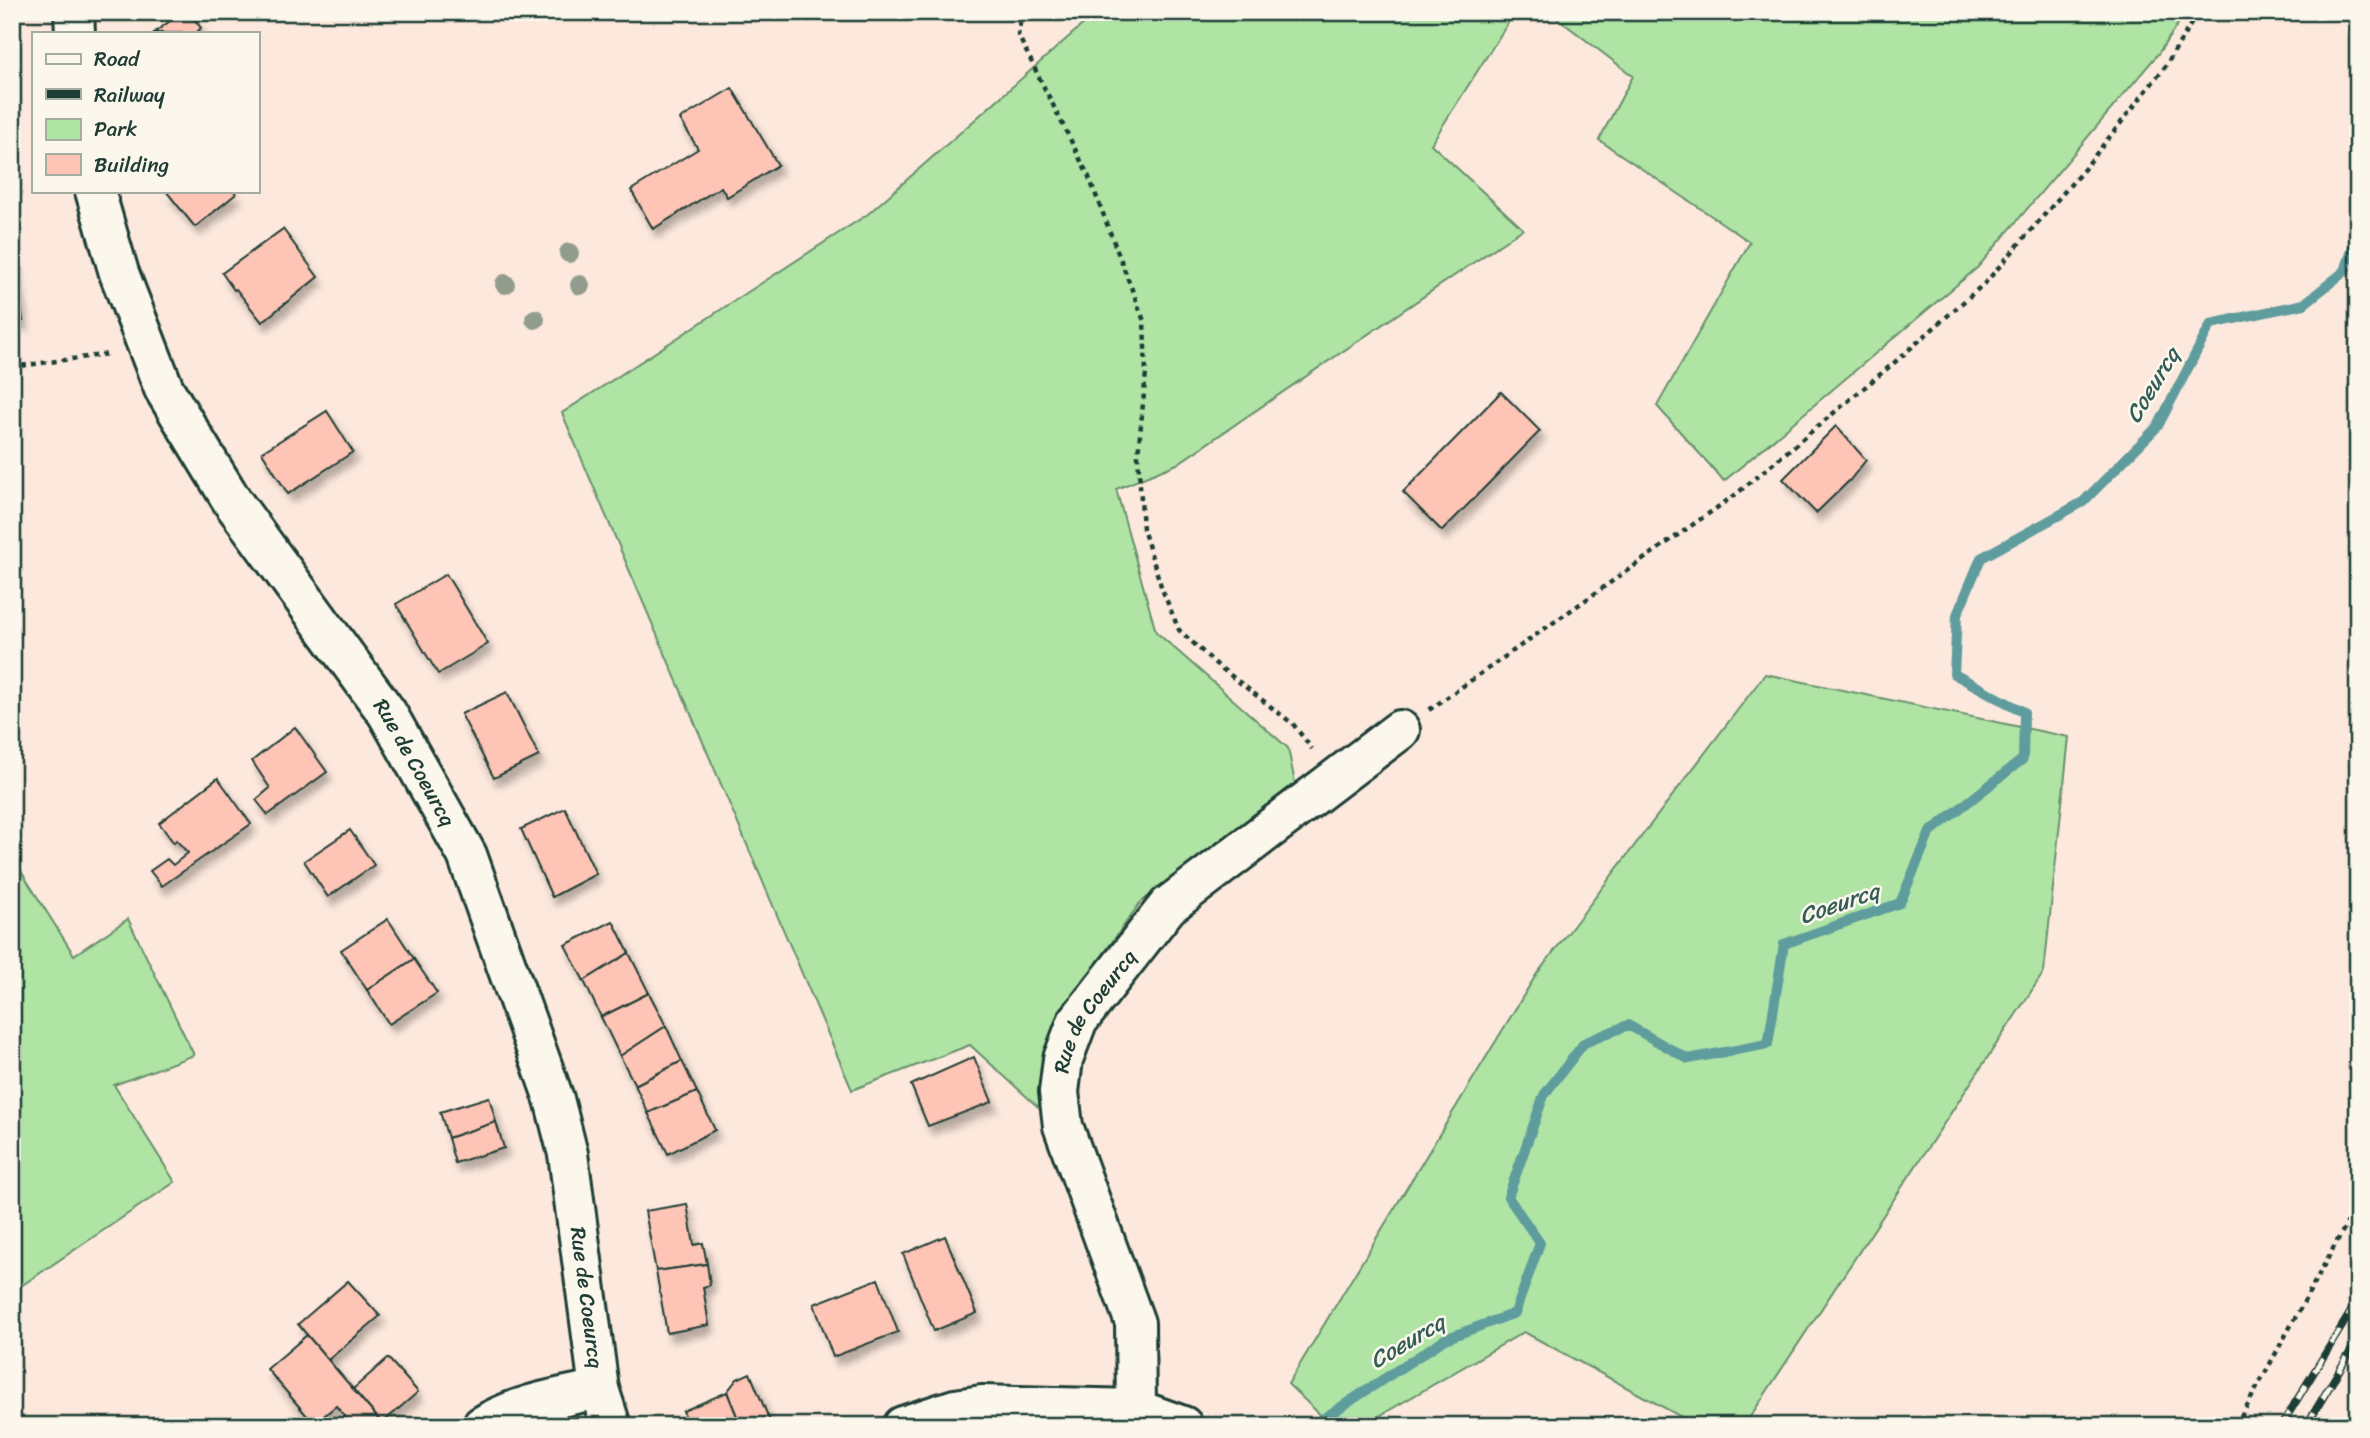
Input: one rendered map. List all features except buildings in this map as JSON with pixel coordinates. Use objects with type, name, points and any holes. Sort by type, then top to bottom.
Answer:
[{"type":"street","points":[[74,12],[75,32]]},
{"type":"street","name":"Rue de Coeurcq","points":[[95,192],[119,273],[164,389],[232,501],[387,713],[467,855],[554,1099],[568,1154],[599,1389],[611,1426]]},
{"type":"street","name":"Rue de Coeurcq","points":[[1136,1409],[1135,1323],[1063,1126],[1059,1092],[1063,1059],[1077,1022],[1168,906],[1400,730]]},
{"type":"street","name":"Rue de Coeurcq","points":[[482,1426],[492,1419],[553,1399],[599,1389]]},
{"type":"street","points":[[904,1426],[955,1409],[982,1405],[1136,1409],[1183,1426]]},
{"type":"path","points":[[1022,12],[1018,35],[1089,177],[1144,321],[1146,373],[1138,455],[1143,529],[1162,589],[1179,630],[1216,664],[1293,724],[1315,753],[1328,785]]},
{"type":"path","points":[[1400,730],[1735,495],[1895,362],[1986,282],[2085,168],[2165,67],[2198,12]]},
{"type":"path","points":[[12,367],[148,348]]},
{"type":"path","points":[[2236,1426],[2358,1203]]},
{"type":"green space","points":[[1097,12],[1515,12],[1431,144],[1523,229],[1177,464],[1116,489],[1156,632],[1288,748],[1295,783],[1140,903],[1062,1012],[1038,1107],[970,1045],[852,1090],[562,413],[868,214]]},
{"type":"green space","points":[[1549,12],[2186,12],[2158,54],[1978,267],[1724,481],[1657,406],[1750,242],[1599,140],[1633,76]]},
{"type":"green space","points":[[1765,674],[2069,737],[2044,972],[1744,1426],[1698,1426],[1524,1332],[1362,1426],[1332,1426],[1288,1384],[1536,975]]},
{"type":"green space","points":[[12,857],[74,955],[128,919],[194,1055],[114,1085],[175,1182],[12,1292]]},
{"type":"waterway","name":"Coeurcq","points":[[1312,1426],[1445,1339],[1515,1313],[1540,1243],[1508,1197],[1544,1095],[1584,1043],[1628,1025],[1688,1059],[1768,1044],[1784,944],[1900,903],[1930,832],[2023,759],[2024,712],[1954,674],[1957,615],[1981,558],[2083,502],[2158,426],[2211,324],[2304,304],[2345,271],[2358,232]]},
{"type":"railway","points":[[2281,1426],[2358,1300]]},
{"type":"railway","points":[[2306,1426],[2358,1339]]}]
